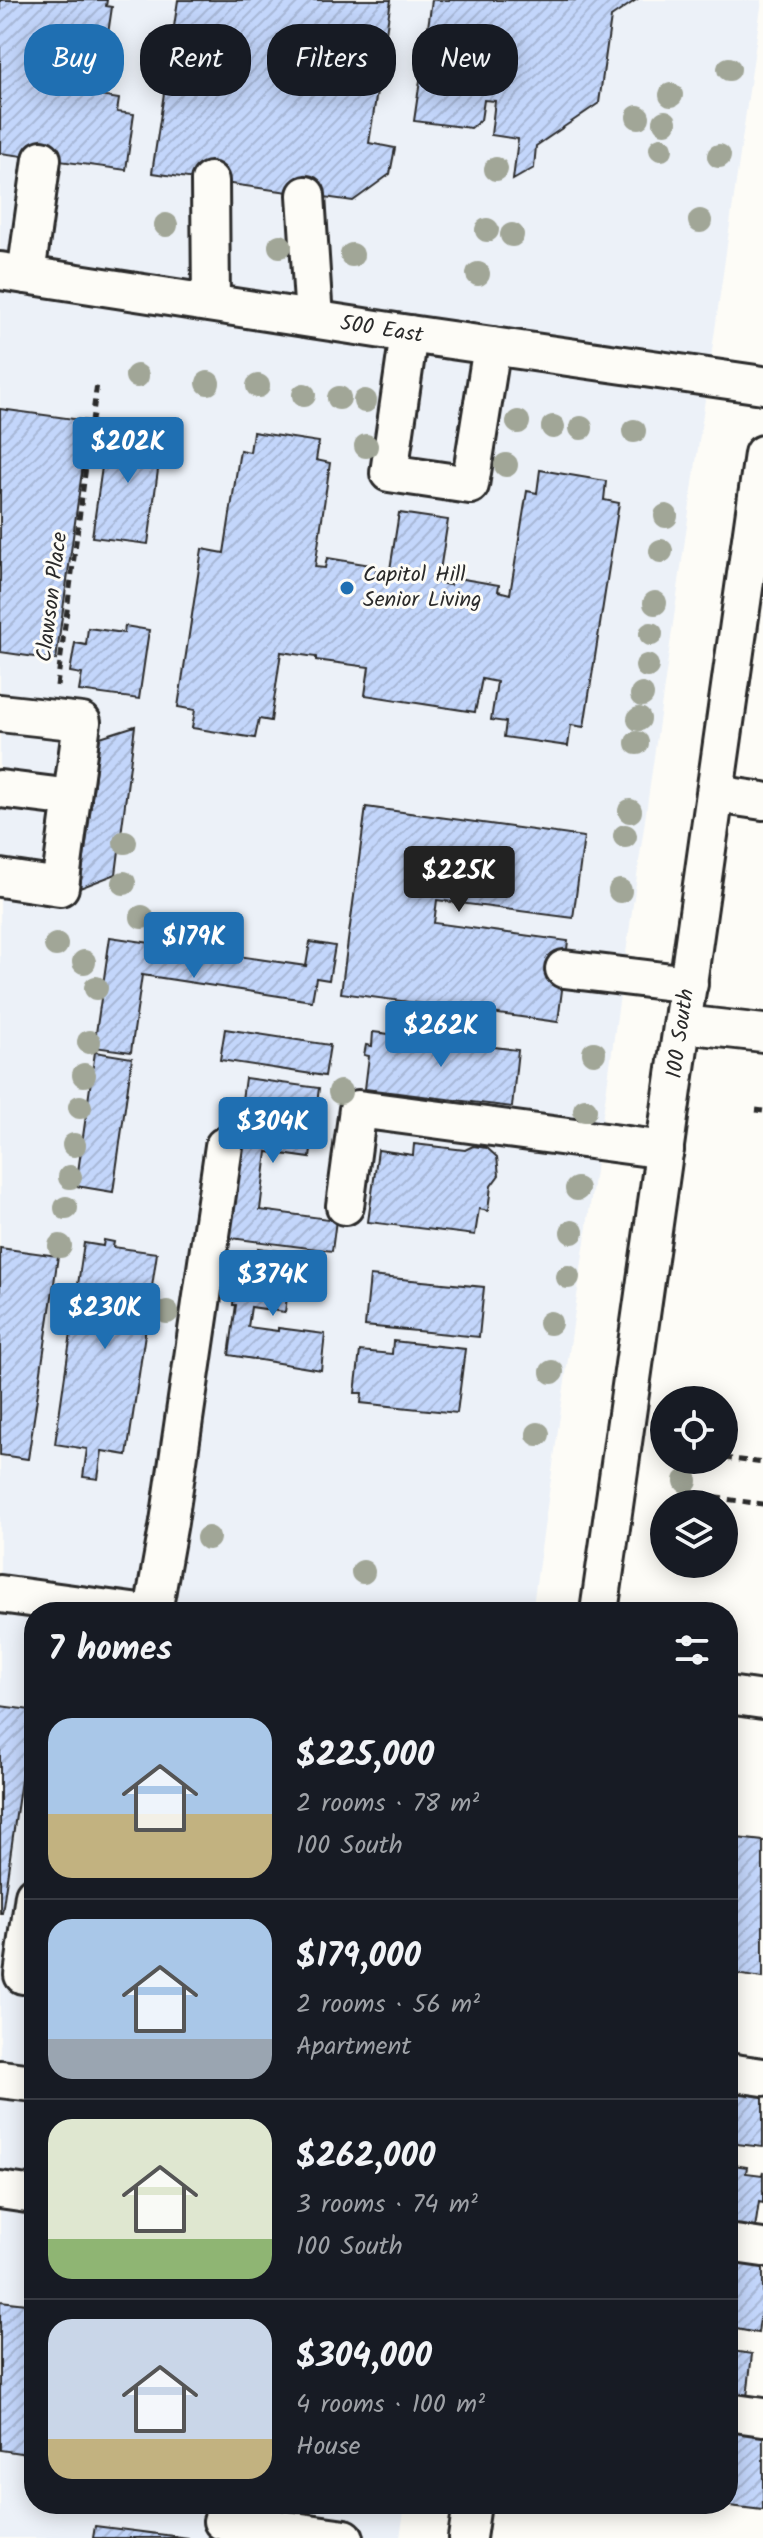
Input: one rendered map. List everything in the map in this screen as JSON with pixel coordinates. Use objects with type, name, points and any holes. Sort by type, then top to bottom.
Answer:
[{"type":"street","points":[[13,273],[42,159]]},
{"type":"street","points":[[210,181],[211,303]]},
{"type":"street","points":[[306,195],[314,319]]},
{"type":"street","name":"500 East","points":[[13,273],[763,385]]},
{"type":"street","points":[[409,334],[389,473],[470,485],[492,346]]},
{"type":"street","name":"100 South","points":[[600,1602],[716,794],[751,636],[763,454]]},
{"type":"street","points":[[0,713],[82,722],[60,887],[0,878]]},
{"type":"street","points":[[0,789],[72,798]]},
{"type":"street","points":[[716,794],[763,801]]},
{"type":"street","points":[[564,969],[689,984]]},
{"type":"street","points":[[683,1024],[763,1033]]},
{"type":"street","points":[[345,1206],[358,1109],[665,1150]]},
{"type":"street","points":[[155,1602],[224,1146]]},
{"type":"street","points":[[0,1594],[43,1602]]},
{"type":"street","points":[[738,1696],[763,1700]]},
{"type":"street","points":[[23,1975],[24,1968]]},
{"type":"street","points":[[738,2073],[763,2077]]},
{"type":"street","points":[[0,2079],[24,2082]]},
{"type":"street","points":[[0,2190],[24,2194]]},
{"type":"street","points":[[738,2244],[763,2248]]},
{"type":"street","points":[[738,2413],[763,2417]]},
{"type":"street","points":[[467,2538],[471,2514]]},
{"type":"street","points":[[222,2521],[345,2538]]},
{"type":"path","name":"Clawson Place","points":[[53,719],[97,383]]},
{"type":"path","points":[[738,1460],[763,1463]]},
{"type":"path","points":[[738,1501],[763,1504]]},
{"type":"shaded area","points":[[0,0],[762,0],[533,1602],[24,1602],[24,2514],[404,2514],[400,2538],[0,2538]]},
{"type":"building","points":[[0,0],[107,0],[106,6],[112,7],[109,24],[24,24],[24,96],[119,99],[117,112],[134,114],[126,170],[0,153]]},
{"type":"building","points":[[178,0],[391,0],[387,24],[267,24],[267,96],[376,96],[369,143],[395,148],[390,174],[353,201],[152,173],[164,96],[251,96],[251,24],[174,24]]},
{"type":"building","points":[[432,0],[636,0],[611,17],[599,103],[536,146],[534,168],[513,180],[518,139],[491,135],[495,101],[484,100],[481,120],[471,128],[414,121],[418,96],[518,96],[518,24],[428,24]]},
{"type":"building","points":[[0,409],[89,421],[56,660],[0,652]]},
{"type":"building","points":[[108,425],[163,433],[148,544],[92,537]]},
{"type":"building","name":"Capitol Hill Senior Living","points":[[253,432],[319,442],[316,460],[330,463],[315,567],[325,568],[327,558],[377,566],[375,574],[389,576],[399,513],[448,520],[438,583],[450,585],[451,577],[499,585],[498,591],[510,594],[527,491],[537,493],[540,470],[606,481],[604,500],[619,503],[584,727],[571,725],[568,746],[504,737],[506,722],[491,720],[497,682],[482,679],[475,712],[365,695],[369,667],[281,652],[271,721],[259,719],[255,738],[192,728],[195,710],[178,707],[202,549],[224,553],[240,450],[250,452]]},
{"type":"building","points":[[125,626],[149,630],[139,699],[79,691],[82,674],[70,672],[75,643],[86,645],[88,628],[124,633]]},
{"type":"building","points":[[135,726],[116,874],[80,888],[100,737]]},
{"type":"building","points":[[366,807],[584,837],[573,918],[437,900],[434,923],[568,941],[558,1022],[341,993]]},
{"type":"building","points":[[110,937],[306,966],[310,942],[335,946],[329,980],[316,978],[312,1001],[142,975],[131,1052],[94,1047]]},
{"type":"building","points":[[225,1029],[330,1045],[325,1076],[220,1060]]},
{"type":"building","points":[[373,1032],[518,1050],[512,1107],[365,1089],[369,1056],[364,1055],[366,1045],[372,1046]]},
{"type":"building","points":[[95,1052],[132,1058],[113,1192],[76,1186]]},
{"type":"building","points":[[245,1078],[319,1088],[310,1158],[267,1152],[260,1210],[336,1220],[332,1251],[223,1237]]},
{"type":"building","points":[[414,1144],[465,1150],[473,1146],[487,1148],[497,1157],[499,1175],[491,1186],[488,1211],[479,1209],[475,1235],[368,1222],[378,1150],[413,1155]]},
{"type":"building","points":[[104,1240],[114,1242],[113,1247],[157,1253],[127,1455],[102,1451],[98,1479],[83,1477],[87,1449],[55,1444],[84,1243],[103,1246]]},
{"type":"building","points":[[0,1248],[58,1256],[28,1459],[0,1455]]},
{"type":"building","points":[[258,1248],[293,1253],[285,1312],[251,1307],[248,1327],[325,1334],[321,1370],[229,1355],[236,1305],[233,1305],[234,1293],[251,1295]]},
{"type":"building","points":[[370,1276],[484,1287],[479,1337],[365,1326]]},
{"type":"building","points":[[393,1341],[465,1349],[457,1413],[361,1403],[362,1393],[355,1393],[360,1351],[392,1354]]},
{"type":"building","points":[[0,1706],[24,1709],[24,1759],[0,1913]]},
{"type":"building","points":[[738,1838],[763,1841],[763,1978],[738,1974]]},
{"type":"building","points":[[738,2081],[763,2085],[763,2147],[738,2144]]},
{"type":"building","points":[[738,2166],[747,2167],[746,2173],[762,2175],[763,2171],[763,2203],[759,2202],[755,2229],[738,2226]]},
{"type":"building","points":[[738,2253],[763,2263],[763,2298],[758,2333],[738,2329]]},
{"type":"building","points":[[0,2301],[24,2304],[24,2454],[0,2450]]},
{"type":"building","points":[[738,2352],[752,2354],[747,2397],[738,2396]]},
{"type":"building","points":[[738,2430],[763,2433],[763,2510],[738,2507]]},
{"type":"building","points":[[95,2526],[189,2538],[93,2538]]},
{"type":"place","name":"Capitol Hill Senior Living","points":[[347,588]]}]
